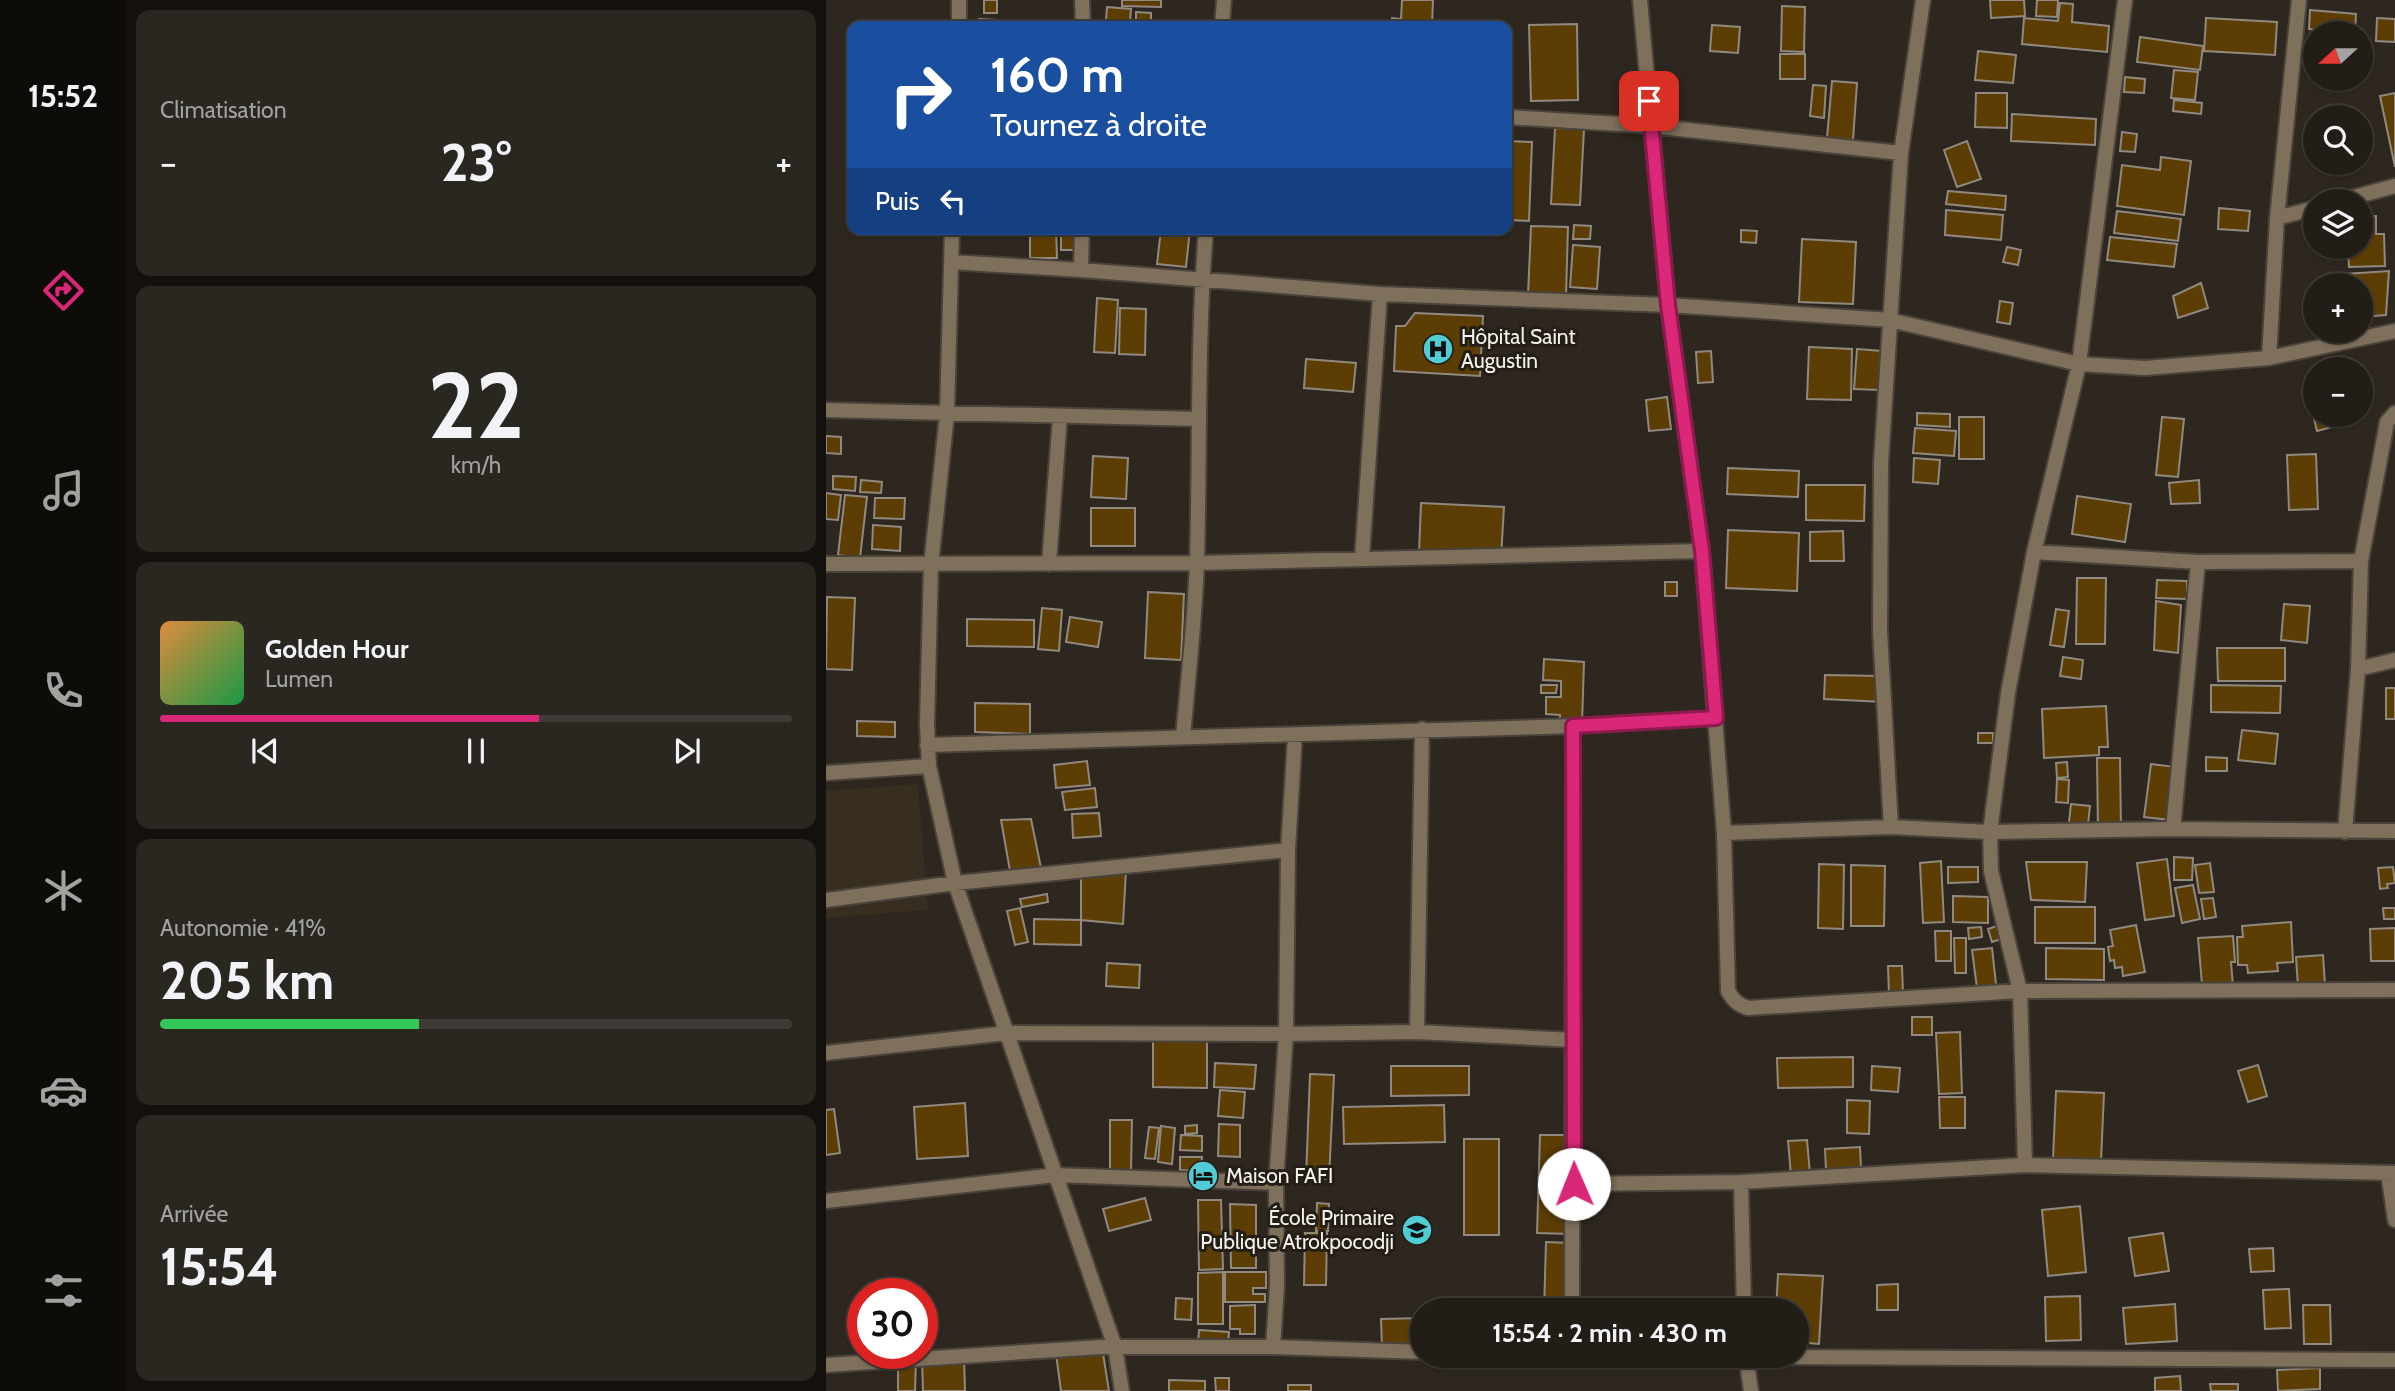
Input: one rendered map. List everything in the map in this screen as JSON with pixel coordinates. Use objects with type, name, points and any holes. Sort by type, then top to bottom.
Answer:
[{"type":"street","points":[[959,0],[959,21]]},
{"type":"street","points":[[1082,0],[1083,21]]},
{"type":"street","points":[[1222,21],[1224,0]]},
{"type":"street","points":[[1640,0],[1668,305],[1702,551],[1724,833],[1728,991],[1738,1005],[1748,1008],[2020,991],[2395,990]]},
{"type":"street","points":[[1891,827],[1881,631],[1881,463],[1901,153],[1923,0]]},
{"type":"street","points":[[2025,1165],[2020,991],[1991,871],[1990,832],[2008,693],[2034,552],[2079,364],[2125,0]]},
{"type":"street","points":[[2269,358],[2277,218],[2298,0]]},
{"type":"street","points":[[1512,117],[1651,126],[1901,153]]},
{"type":"street","points":[[2373,192],[2395,186]]},
{"type":"street","points":[[2277,218],[2303,211]]},
{"type":"street","points":[[952,235],[947,414],[931,565],[927,745],[929,766],[954,883],[1115,1347],[1122,1391]]},
{"type":"street","points":[[1081,270],[1082,235]]},
{"type":"street","points":[[1183,737],[1197,563],[1198,419],[1206,235]]},
{"type":"street","points":[[951,262],[1380,294],[1668,305],[1890,320],[2079,364],[2172,368],[2269,358],[2395,331]]},
{"type":"street","points":[[1362,558],[1380,294]]},
{"type":"street","points":[[826,410],[1198,419]]},
{"type":"street","points":[[2345,832],[2358,668],[2361,561],[2387,422],[2395,414]]},
{"type":"street","points":[[1049,564],[1060,415]]},
{"type":"street","points":[[826,564],[1197,563],[1702,551]]},
{"type":"street","points":[[2034,552],[2198,562],[2361,561]]},
{"type":"street","points":[[2173,829],[2198,562]]},
{"type":"street","points":[[2358,668],[2395,660]]},
{"type":"street","points":[[927,745],[1573,726],[1716,718]]},
{"type":"street","points":[[1572,1298],[1573,726]]},
{"type":"street","points":[[1417,1032],[1422,729]]},
{"type":"street","points":[[1273,1347],[1278,1286],[1276,1183],[1286,1034],[1288,850],[1296,735]]},
{"type":"street","points":[[826,773],[929,766]]},
{"type":"street","points":[[1724,833],[1891,827],[1990,832],[2173,829],[2395,831]]},
{"type":"street","points":[[826,900],[954,883],[1288,850]]},
{"type":"street","points":[[826,1053],[1007,1033],[1417,1032],[1573,1040]]},
{"type":"street","points":[[1574,1184],[1741,1182],[2025,1165],[2392,1173],[2395,1220]]},
{"type":"street","points":[[826,1201],[1055,1175],[1276,1183]]},
{"type":"street","points":[[1741,1182],[1744,1298]]},
{"type":"street","points":[[826,1365],[1115,1347],[1273,1347],[1410,1352]]},
{"type":"street","points":[[1809,1356],[2395,1360]]},
{"type":"street","points":[[1748,1368],[1751,1391]]},
{"type":"shaded area","points":[[918,784],[928,910],[826,918],[826,791]]},
{"type":"building","points":[[984,0],[997,0],[997,13],[984,13]]},
{"type":"building","points":[[1122,0],[1161,0],[1161,7],[1122,6]]},
{"type":"building","points":[[1402,0],[1433,0],[1432,21],[1392,21],[1392,18],[1401,19]]},
{"type":"building","points":[[1990,0],[2024,0],[2025,16],[1991,18]]},
{"type":"building","points":[[2037,0],[2058,0],[2057,17],[2036,16]]},
{"type":"building","points":[[2060,3],[2073,4],[2072,22],[2109,26],[2107,52],[2022,44],[2024,18],[2058,21]]},
{"type":"building","points":[[1782,6],[1805,7],[1804,52],[1781,51]]},
{"type":"building","points":[[1107,7],[1131,9],[1130,21],[1106,20]]},
{"type":"building","points":[[2310,10],[2356,14],[2356,21],[2309,21]]},
{"type":"building","points":[[1136,12],[1151,13],[1151,21],[1136,21]]},
{"type":"building","points":[[2206,18],[2277,22],[2275,55],[2204,51]]},
{"type":"building","points":[[2377,18],[2395,19],[2395,42],[2376,41]]},
{"type":"building","points":[[979,19],[1015,21],[979,21]]},
{"type":"building","points":[[1577,24],[1578,100],[1531,101],[1529,25]]},
{"type":"building","points":[[1712,25],[1740,27],[1738,53],[1710,51]]},
{"type":"building","points":[[2140,37],[2203,46],[2200,70],[2137,62]]},
{"type":"building","points":[[1978,51],[2016,55],[2013,83],[1975,80]]},
{"type":"building","points":[[1780,54],[1805,54],[1805,79],[1780,79]]},
{"type":"building","points":[[2174,70],[2198,72],[2195,100],[2171,98]]},
{"type":"building","points":[[2125,77],[2145,79],[2144,93],[2124,92]]},
{"type":"building","points":[[1832,81],[1857,83],[1853,140],[1827,138]]},
{"type":"building","points":[[1813,85],[1826,86],[1824,118],[1810,116]]},
{"type":"building","points":[[1976,93],[2007,93],[2007,128],[1975,127]]},
{"type":"building","points":[[2395,93],[2395,167],[2380,96]]},
{"type":"building","points":[[2174,100],[2202,103],[2201,114],[2173,111]]},
{"type":"building","points":[[2012,114],[2096,119],[2095,145],[2011,141]]},
{"type":"building","points":[[1555,128],[1584,129],[1580,205],[1551,204]]},
{"type":"building","points":[[2122,132],[2137,134],[2135,152],[2120,151]]},
{"type":"building","points":[[1512,141],[1532,142],[1529,221],[1512,220]]},
{"type":"building","points":[[1967,141],[1981,179],[1957,187],[1944,150]]},
{"type":"building","points":[[2161,157],[2191,161],[2184,215],[2117,206],[2122,165],[2160,170]]},
{"type":"building","points":[[1948,191],[2006,196],[2005,210],[1946,204]]},
{"type":"building","points":[[2219,208],[2250,211],[2248,231],[2218,229]]},
{"type":"building","points":[[1946,210],[2003,215],[2001,240],[1945,235]]},
{"type":"building","points":[[2117,211],[2181,219],[2178,241],[2114,233]]},
{"type":"building","points":[[2373,216],[2376,216],[2376,234],[2384,234],[2385,266],[2349,267],[2349,259],[2373,259]]},
{"type":"building","points":[[1574,225],[1591,226],[1590,239],[1573,239]]},
{"type":"building","points":[[1531,226],[1568,227],[1566,296],[1528,295]]},
{"type":"building","points":[[1741,230],[1757,231],[1756,243],[1741,242]]},
{"type":"building","points":[[1030,235],[1056,235],[1057,258],[1030,258]]},
{"type":"building","points":[[1061,235],[1076,235],[1076,250],[1061,250]]},
{"type":"building","points":[[1160,235],[1189,235],[1186,267],[1157,264]]},
{"type":"building","points":[[2110,237],[2177,244],[2174,267],[2107,260]]},
{"type":"building","points":[[1802,239],[1856,242],[1853,304],[1799,302]]},
{"type":"building","points":[[1573,245],[1600,247],[1597,289],[1570,287]]},
{"type":"building","points":[[2007,247],[2021,250],[2018,265],[2003,262]]},
{"type":"building","points":[[2389,271],[2386,315],[2373,316],[2373,273],[2360,273]]},
{"type":"building","points":[[2201,283],[2208,308],[2178,318],[2173,296]]},
{"type":"building","points":[[1097,298],[1118,300],[1115,353],[1094,352]]},
{"type":"building","points":[[2000,301],[2013,303],[2010,324],[1997,322]]},
{"type":"building","points":[[1120,308],[1146,309],[1145,355],[1119,354]]},
{"type":"building","name":"Hôpital Saint Augustin","points":[[1415,313],[1483,316],[1480,376],[1394,371],[1396,326],[1405,326]]},
{"type":"building","points":[[1809,347],[1852,349],[1851,400],[1807,399]]},
{"type":"building","points":[[1857,349],[1882,351],[1880,390],[1854,389]]},
{"type":"building","points":[[1711,351],[1713,382],[1698,383],[1696,352]]},
{"type":"building","points":[[1306,359],[1356,363],[1353,392],[1304,388]]},
{"type":"building","points":[[1667,397],[1671,429],[1649,431],[1646,400]]},
{"type":"building","points":[[1917,413],[1950,414],[1950,427],[1917,425]]},
{"type":"building","points":[[1959,417],[1984,417],[1984,459],[1959,459]]},
{"type":"building","points":[[2162,417],[2184,419],[2178,477],[2156,475]]},
{"type":"building","points":[[2316,427],[2332,427],[2317,431]]},
{"type":"building","points":[[1915,428],[1956,431],[1954,456],[1913,453]]},
{"type":"building","points":[[826,436],[841,437],[841,454],[826,453]]},
{"type":"building","points":[[2316,454],[2318,509],[2289,510],[2287,455]]},
{"type":"building","points":[[1093,456],[1128,458],[1126,499],[1091,497]]},
{"type":"building","points":[[1914,458],[1940,460],[1938,484],[1913,482]]},
{"type":"building","points":[[1728,468],[1799,471],[1798,497],[1727,494]]},
{"type":"building","points":[[833,476],[856,477],[855,491],[833,489]]},
{"type":"building","points":[[861,480],[882,482],[881,493],[860,492]]},
{"type":"building","points":[[2199,480],[2200,503],[2171,504],[2169,483]]},
{"type":"building","points":[[1806,485],[1865,485],[1864,521],[1806,520]]},
{"type":"building","points":[[826,493],[841,495],[838,520],[826,519]]},
{"type":"building","points":[[845,495],[867,497],[860,558],[838,555]]},
{"type":"building","points":[[2077,496],[2131,504],[2125,542],[2072,534]]},
{"type":"building","points":[[875,498],[905,498],[904,519],[874,518]]},
{"type":"building","points":[[1421,503],[1504,507],[1501,558],[1419,553]]},
{"type":"building","points":[[1091,508],[1135,508],[1135,546],[1091,546]]},
{"type":"building","points":[[873,525],[901,527],[900,551],[872,549]]},
{"type":"building","points":[[1728,530],[1799,533],[1797,591],[1726,588]]},
{"type":"building","points":[[1843,531],[1844,561],[1810,561],[1810,532]]},
{"type":"building","points":[[2077,578],[2106,578],[2105,644],[2076,644]]},
{"type":"building","points":[[2157,580],[2187,581],[2187,599],[2156,598]]},
{"type":"building","points":[[1665,582],[1677,582],[1677,596],[1665,596]]},
{"type":"building","points":[[1148,592],[1184,594],[1181,660],[1145,658]]},
{"type":"building","points":[[827,597],[855,598],[852,670],[826,669]]},
{"type":"building","points":[[2156,601],[2181,605],[2178,653],[2154,650]]},
{"type":"building","points":[[2284,604],[2310,606],[2307,643],[2281,640]]},
{"type":"building","points":[[1042,608],[1062,610],[1059,651],[1038,649]]},
{"type":"building","points":[[2056,609],[2069,611],[2064,647],[2050,645]]},
{"type":"building","points":[[1070,617],[1102,622],[1098,647],[1066,642]]},
{"type":"building","points":[[967,619],[1034,620],[1034,647],[967,646]]},
{"type":"building","points":[[2217,648],[2285,648],[2285,681],[2218,681]]},
{"type":"building","points":[[2063,657],[2083,660],[2081,679],[2060,676]]},
{"type":"building","points":[[1544,659],[1584,662],[1582,724],[1560,723],[1560,715],[1546,714],[1546,697],[1561,697],[1561,681],[1543,680]]},
{"type":"building","points":[[1825,675],[1881,676],[1883,702],[1824,699]]},
{"type":"building","points":[[1541,685],[1557,685],[1556,693],[1541,693]]},
{"type":"building","points":[[2211,685],[2281,686],[2280,713],[2211,712]]},
{"type":"building","points":[[2386,688],[2395,688],[2395,719],[2386,719]]},
{"type":"building","points":[[975,703],[1030,704],[1030,734],[975,732]]},
{"type":"building","points":[[2106,706],[2108,747],[2099,747],[2099,755],[2044,758],[2042,709]]},
{"type":"building","points":[[857,721],[895,722],[895,737],[857,736]]},
{"type":"building","points":[[2242,730],[2278,734],[2275,764],[2238,760]]},
{"type":"building","points":[[1978,733],[1993,733],[1993,743],[1978,743]]},
{"type":"building","points":[[2206,757],[2227,758],[2227,771],[2206,771]]},
{"type":"building","points":[[2097,758],[2120,758],[2121,832],[2098,832]]},
{"type":"building","points":[[1087,761],[1090,785],[1056,788],[1054,765]]},
{"type":"building","points":[[2067,762],[2068,777],[2057,778],[2056,763]]},
{"type":"building","points":[[2151,764],[2176,767],[2170,820],[2144,817]]},
{"type":"building","points":[[2057,779],[2069,780],[2068,803],[2056,802]]},
{"type":"building","points":[[1095,788],[1097,807],[1065,810],[1062,792]]},
{"type":"building","points":[[2071,804],[2090,806],[2087,833],[2068,831]]},
{"type":"building","points":[[1099,813],[1101,836],[1073,838],[1072,814]]},
{"type":"building","points":[[1031,819],[1041,868],[1010,871],[1001,820]]},
{"type":"building","points":[[2174,857],[2193,858],[2192,880],[2174,880]]},
{"type":"building","points":[[2167,859],[2174,916],[2145,920],[2137,863]]},
{"type":"building","points":[[1941,861],[1944,922],[1923,923],[1920,863]]},
{"type":"building","points":[[2026,862],[2087,862],[2085,902],[2031,900]]},
{"type":"building","points":[[2210,863],[2214,892],[2199,893],[2195,865]]},
{"type":"building","points":[[1819,864],[1844,865],[1843,929],[1818,928]]},
{"type":"building","points":[[1851,865],[1885,866],[1884,926],[1851,926]]},
{"type":"building","points":[[1948,867],[1978,867],[1978,882],[1948,883]]},
{"type":"building","points":[[2393,867],[2395,883],[2380,889],[2378,868]]},
{"type":"building","points":[[1126,871],[1123,924],[1081,920],[1081,874]]},
{"type":"building","points":[[2193,885],[2200,919],[2182,923],[2175,888]]},
{"type":"building","points":[[1047,894],[1048,902],[1022,907],[1020,899]]},
{"type":"building","points":[[1953,896],[1988,897],[1988,923],[1953,922]]},
{"type":"building","points":[[2213,898],[2216,917],[2204,919],[2201,899]]},
{"type":"building","points":[[2035,907],[2095,907],[2095,943],[2035,943]]},
{"type":"building","points":[[1020,908],[1028,942],[1015,945],[1007,911]]},
{"type":"building","points":[[2383,908],[2395,908],[2395,919],[2384,919]]},
{"type":"building","points":[[1034,919],[1081,920],[1081,945],[1034,944]]},
{"type":"building","points":[[2291,922],[2293,962],[2277,963],[2278,971],[2248,973],[2247,965],[2238,965],[2237,937],[2243,937],[2242,926]]},
{"type":"building","points":[[2000,925],[2004,938],[1992,942],[1988,929]]},
{"type":"building","points":[[2136,925],[2145,972],[2123,976],[2122,967],[2115,968],[2114,960],[2110,961],[2108,947],[2113,946],[2110,930]]},
{"type":"building","points":[[1981,927],[1982,937],[1969,939],[1968,928]]},
{"type":"building","points":[[2395,928],[2395,961],[2371,961],[2370,929]]},
{"type":"building","points":[[1935,931],[1951,931],[1951,961],[1936,961]]},
{"type":"building","points":[[2233,936],[2233,986],[2214,988],[2214,983],[2202,984],[2198,938]]},
{"type":"building","points":[[1954,938],[1966,938],[1966,973],[1955,973]]},
{"type":"building","points":[[1992,948],[1997,993],[1978,996],[1972,950]]},
{"type":"building","points":[[2046,948],[2104,949],[2104,980],[2046,979]]},
{"type":"building","points":[[2323,955],[2325,985],[2298,987],[2296,957]]},
{"type":"building","points":[[1107,963],[1140,965],[1139,988],[1106,986]]},
{"type":"building","points":[[1888,966],[1902,966],[1903,994],[1889,995]]},
{"type":"building","points":[[1912,1017],[1932,1017],[1932,1035],[1912,1035]]},
{"type":"building","points":[[1960,1032],[1962,1093],[1939,1094],[1936,1033]]},
{"type":"building","points":[[1153,1038],[1207,1038],[1207,1088],[1153,1087]]},
{"type":"building","points":[[1853,1057],[1853,1087],[1778,1088],[1777,1058]]},
{"type":"building","points":[[1215,1063],[1256,1065],[1254,1089],[1214,1087]]},
{"type":"building","points":[[2258,1065],[2267,1096],[2248,1102],[2238,1071]]},
{"type":"building","points":[[1391,1066],[1469,1066],[1469,1095],[1391,1096]]},
{"type":"building","points":[[1872,1066],[1900,1068],[1898,1092],[1871,1090]]},
{"type":"building","points":[[1310,1074],[1334,1075],[1329,1179],[1306,1177]]},
{"type":"building","points":[[1220,1090],[1245,1092],[1243,1118],[1218,1116]]},
{"type":"building","points":[[2056,1091],[2104,1093],[2101,1161],[2053,1159]]},
{"type":"building","points":[[1939,1097],[1965,1097],[1965,1128],[1940,1128]]},
{"type":"building","points":[[1847,1100],[1870,1101],[1869,1134],[1847,1133]]},
{"type":"building","points":[[965,1103],[968,1156],[917,1159],[914,1107]]},
{"type":"building","points":[[1444,1105],[1445,1142],[1344,1144],[1343,1107]]},
{"type":"building","points":[[834,1109],[840,1153],[826,1155],[826,1110]]},
{"type":"building","points":[[1110,1120],[1132,1120],[1131,1171],[1110,1171]]},
{"type":"building","points":[[1219,1124],[1240,1125],[1240,1157],[1218,1156]]},
{"type":"building","points":[[1197,1125],[1197,1133],[1185,1134],[1185,1126]]},
{"type":"building","points":[[1161,1126],[1175,1128],[1172,1164],[1158,1162]]},
{"type":"building","points":[[1149,1127],[1159,1128],[1155,1159],[1145,1158]]},
{"type":"building","points":[[1181,1135],[1202,1136],[1202,1151],[1180,1150]]},
{"type":"building","points":[[1540,1135],[1572,1135],[1570,1234],[1537,1233]]},
{"type":"building","points":[[1464,1139],[1499,1139],[1499,1235],[1464,1235]]},
{"type":"building","points":[[1807,1140],[1810,1174],[1791,1175],[1788,1141]]},
{"type":"building","points":[[1860,1147],[1861,1168],[1826,1170],[1825,1149]]},
{"type":"building","points":[[1180,1157],[1202,1157],[1201,1171],[1180,1170]]},
{"type":"building","points":[[1145,1198],[1151,1220],[1109,1231],[1103,1209]]},
{"type":"building","points":[[1198,1200],[1221,1200],[1223,1269],[1199,1270]]},
{"type":"building","points":[[1317,1203],[1329,1204],[1328,1231],[1316,1231]]},
{"type":"building","points":[[1230,1204],[1256,1205],[1256,1268],[1231,1268]]},
{"type":"building","points":[[2080,1206],[2086,1272],[2048,1276],[2042,1210]]},
{"type":"building","points":[[1305,1233],[1327,1233],[1326,1285],[1304,1285]]},
{"type":"building","points":[[2163,1233],[2169,1271],[2135,1276],[2129,1238]]},
{"type":"building","points":[[1546,1242],[1571,1243],[1569,1298],[1544,1298]]},
{"type":"building","points":[[2273,1248],[2274,1271],[2251,1272],[2249,1249]]},
{"type":"building","points":[[1223,1272],[1223,1324],[1198,1324],[1198,1273]]},
{"type":"building","points":[[1225,1272],[1266,1272],[1266,1288],[1253,1288],[1253,1294],[1265,1294],[1265,1302],[1225,1302]]},
{"type":"building","points":[[1778,1274],[1823,1276],[1819,1344],[1809,1343],[1809,1298],[1777,1298]]},
{"type":"building","points":[[1898,1284],[1898,1310],[1877,1310],[1877,1285]]},
{"type":"building","points":[[2289,1289],[2291,1328],[2265,1329],[2263,1290]]},
{"type":"building","points":[[2080,1296],[2081,1340],[2046,1341],[2045,1297]]},
{"type":"building","points":[[1176,1298],[1192,1299],[1191,1320],[1175,1319]]},
{"type":"building","points":[[2175,1304],[2177,1341],[2126,1344],[2123,1308]]},
{"type":"building","points":[[1255,1305],[1255,1334],[1240,1334],[1240,1329],[1230,1329],[1230,1306]]},
{"type":"building","points":[[2303,1305],[2330,1305],[2331,1344],[2304,1344]]},
{"type":"building","points":[[1410,1318],[1410,1346],[1382,1347],[1381,1319]]},
{"type":"building","points":[[1199,1330],[1229,1332],[1228,1345],[1198,1343]]},
{"type":"building","points":[[1102,1347],[1109,1391],[1061,1391],[1056,1354]]},
{"type":"building","points":[[964,1358],[965,1391],[923,1391],[922,1369],[938,1369],[938,1359]]},
{"type":"building","points":[[2320,1368],[2320,1389],[2278,1391],[2277,1370]]},
{"type":"building","points":[[898,1369],[916,1369],[915,1391],[898,1391]]},
{"type":"building","points":[[2180,1376],[2181,1391],[2155,1391],[2155,1378]]},
{"type":"building","points":[[1215,1378],[1229,1378],[1229,1391],[1216,1391]]},
{"type":"building","points":[[1169,1380],[1205,1381],[1205,1391],[1169,1391]]},
{"type":"building","points":[[2210,1384],[2238,1384],[2238,1391],[2211,1391]]},
{"type":"building","points":[[1288,1385],[1311,1385],[1311,1391],[1288,1391]]},
{"type":"place","name":"Hôpital Saint Augustin","points":[[1438,349]]},
{"type":"place","name":"Maison FAFI","points":[[1203,1176]]},
{"type":"place","name":"École Primaire Publique Atrokpocodji","points":[[1417,1230]]},
{"type":"route","points":[[1574,1184],[1573,726],[1716,718],[1702,551],[1668,305],[1649,101]]}]
